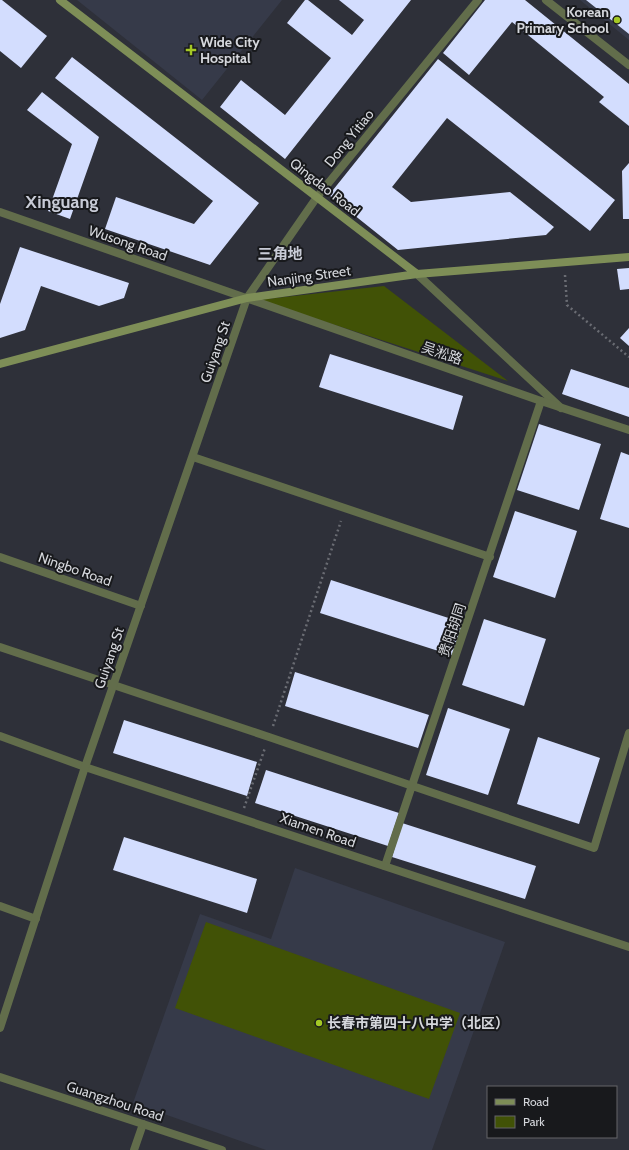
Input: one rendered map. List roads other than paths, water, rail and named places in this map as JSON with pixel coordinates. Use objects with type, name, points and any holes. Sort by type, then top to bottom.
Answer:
[{"type":"main road","name":"Qingdao Road","points":[[60,0],[417,274]]},
{"type":"main road","name":"Nanjing Street","points":[[0,364],[247,298],[417,274],[629,257]]},
{"type":"street","name":"Dong Yitiao","points":[[247,298],[317,197],[478,0]]},
{"type":"street","points":[[546,0],[629,65]]},
{"type":"street","name":"Wusong Road","points":[[0,212],[247,298]]},
{"type":"street","name":"Qingdao Road","points":[[417,274],[561,408]]},
{"type":"street","name":"吴淞路","points":[[247,298],[561,408],[629,430]]},
{"type":"street","name":"Guiyang St","points":[[0,1028],[86,767],[247,298]]},
{"type":"street","name":"贵阳胡同","points":[[385,866],[490,557],[541,401]]},
{"type":"street","points":[[193,457],[490,557]]},
{"type":"street","name":"Ningbo Road","points":[[0,558],[141,606]]},
{"type":"street","points":[[0,647],[594,848],[629,733]]},
{"type":"street","name":"Xiamen Road","points":[[0,736],[86,767],[241,817],[629,947]]},
{"type":"street","points":[[0,906],[36,919]]},
{"type":"street","name":"Guangzhou Road","points":[[0,1077],[222,1150]]},
{"type":"street","points":[[134,1150],[142,1124]]},
{"type":"place","name":"Korean Primary School","points":[[617,20]]},
{"type":"place","name":"Wide City Hospital","points":[[191,50]]},
{"type":"place","name":"长春市第四十八中学（北区）","points":[[319,1023]]},
{"type":"district","name":"Xinguang","points":[[62,202]]},
{"type":"district","name":"三角地","points":[[280,254]]}]
